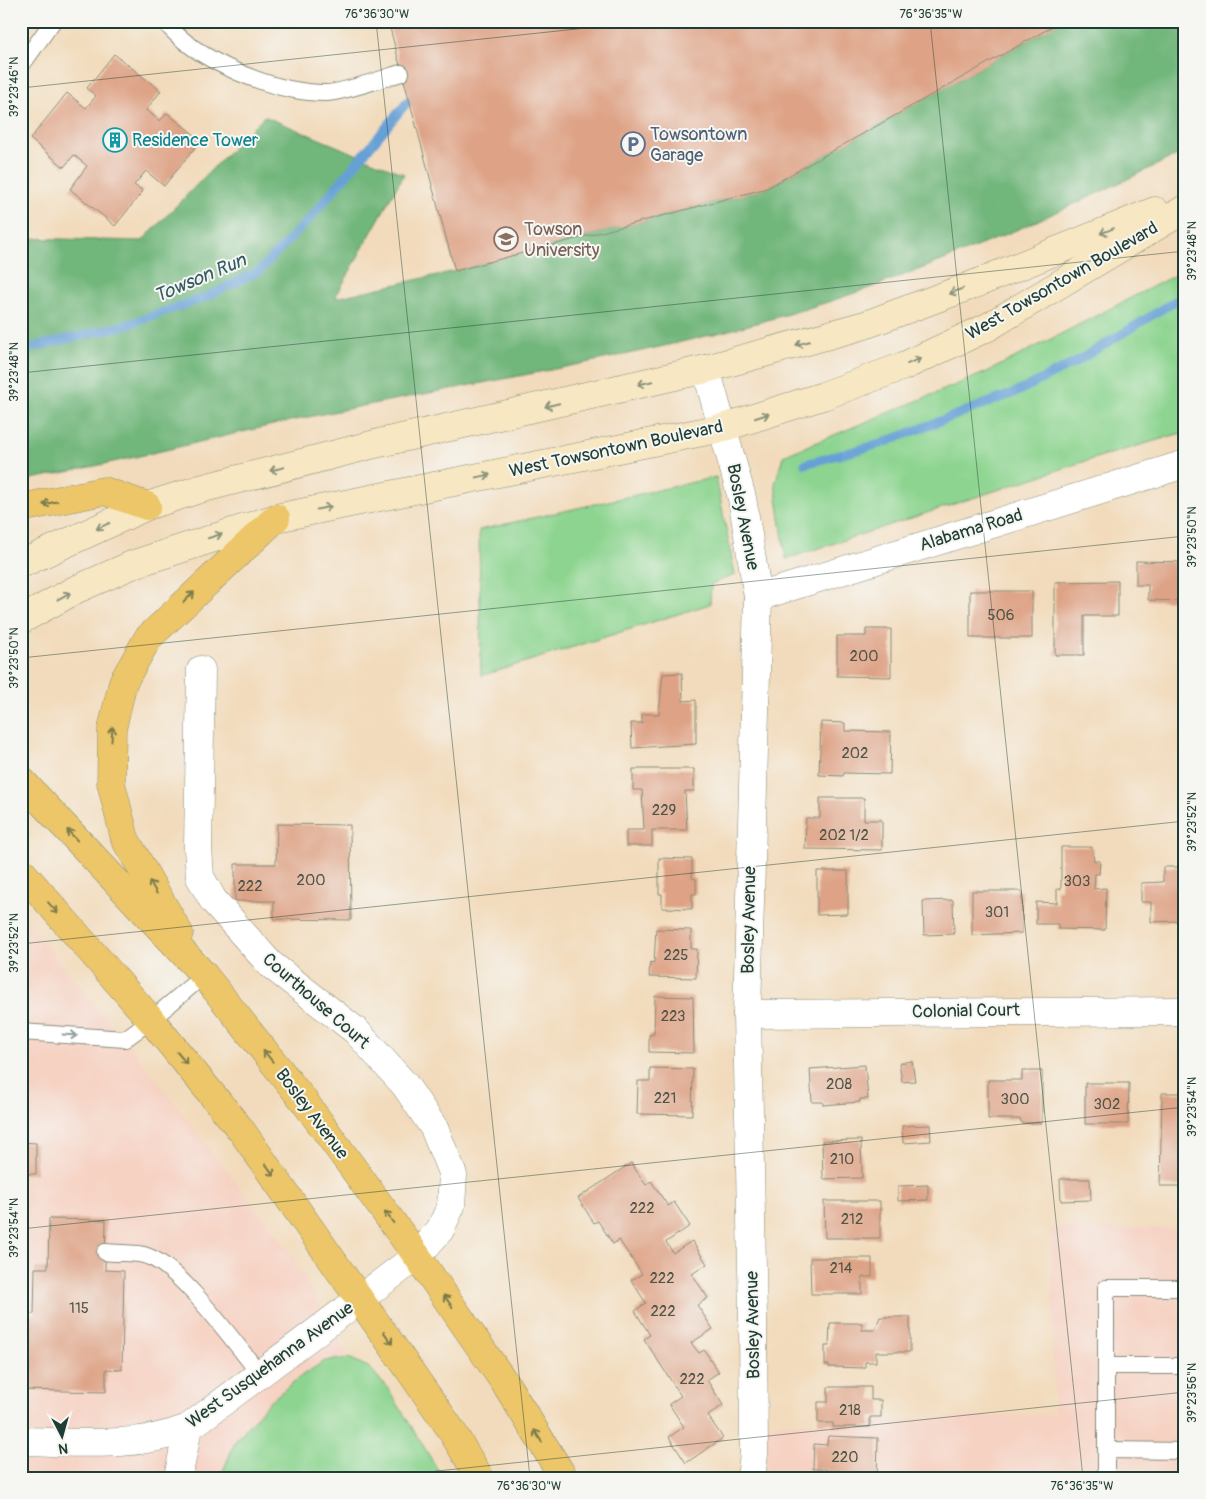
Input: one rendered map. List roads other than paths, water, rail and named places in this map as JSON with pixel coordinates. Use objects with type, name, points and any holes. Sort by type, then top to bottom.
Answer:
[{"type":"main road","name":"West Towsontown Boulevard","points":[[21,564],[148,506],[200,489],[375,444],[706,370],[865,326],[970,286],[1185,199]]},
{"type":"main road","name":"West Towsontown Boulevard","points":[[21,620],[75,590],[134,564],[276,518],[722,428],[824,396],[904,366],[988,327],[1185,208]]},
{"type":"main road","points":[[21,508],[104,491],[148,506]]},
{"type":"main road","points":[[204,975],[125,839],[111,783],[112,729],[123,682],[148,638],[276,518]]},
{"type":"main road","name":"Bosley Avenue","points":[[21,780],[204,975],[304,1101],[417,1256],[507,1386],[564,1478]]},
{"type":"main road","points":[[21,871],[150,1020],[241,1130],[361,1298],[450,1428],[480,1478]]},
{"type":"street","name":"Bosley Avenue","points":[[706,370],[742,498],[758,597],[747,1014],[753,1319],[754,1454],[751,1478]]},
{"type":"street","name":"Alabama Road","points":[[758,597],[1185,464]]},
{"type":"street","name":"Courthouse Court","points":[[201,670],[198,848],[200,877],[213,900],[270,964],[356,1031],[405,1085],[434,1128],[453,1175],[451,1206],[440,1230],[417,1256]]},
{"type":"street","name":"Colonial Court","points":[[747,1014],[1185,1011]]},
{"type":"street","name":"West Susquehanna Avenue","points":[[21,1441],[140,1442],[164,1437],[188,1428],[417,1256]]},
{"type":"street","points":[[178,1478],[188,1428]]},
{"type":"lane","points":[[21,66],[53,21]]},
{"type":"lane","points":[[164,21],[189,44],[216,62],[277,86],[328,93],[401,73]]},
{"type":"lane","points":[[21,1032],[125,1039],[204,975]]},
{"type":"lane","points":[[105,1252],[146,1256],[159,1262],[182,1281],[260,1374]]},
{"type":"lane","points":[[1106,1478],[1106,1288],[1185,1288]]},
{"type":"lane","points":[[1106,1366],[1185,1366]]},
{"type":"lane","points":[[1106,1450],[1185,1451]]},
{"type":"waterway","name":"Towson Run","points":[[21,350],[126,325],[206,297],[259,271],[313,215],[409,100]]},
{"type":"waterway","points":[[805,464],[880,444],[1019,391],[1076,362],[1185,295]]},
{"type":"place","name":"Residence Tower","points":[[115,140]]},
{"type":"place","name":"Towsontown Garage","points":[[633,144]]},
{"type":"place","name":"Towson University","points":[[506,239]]}]
